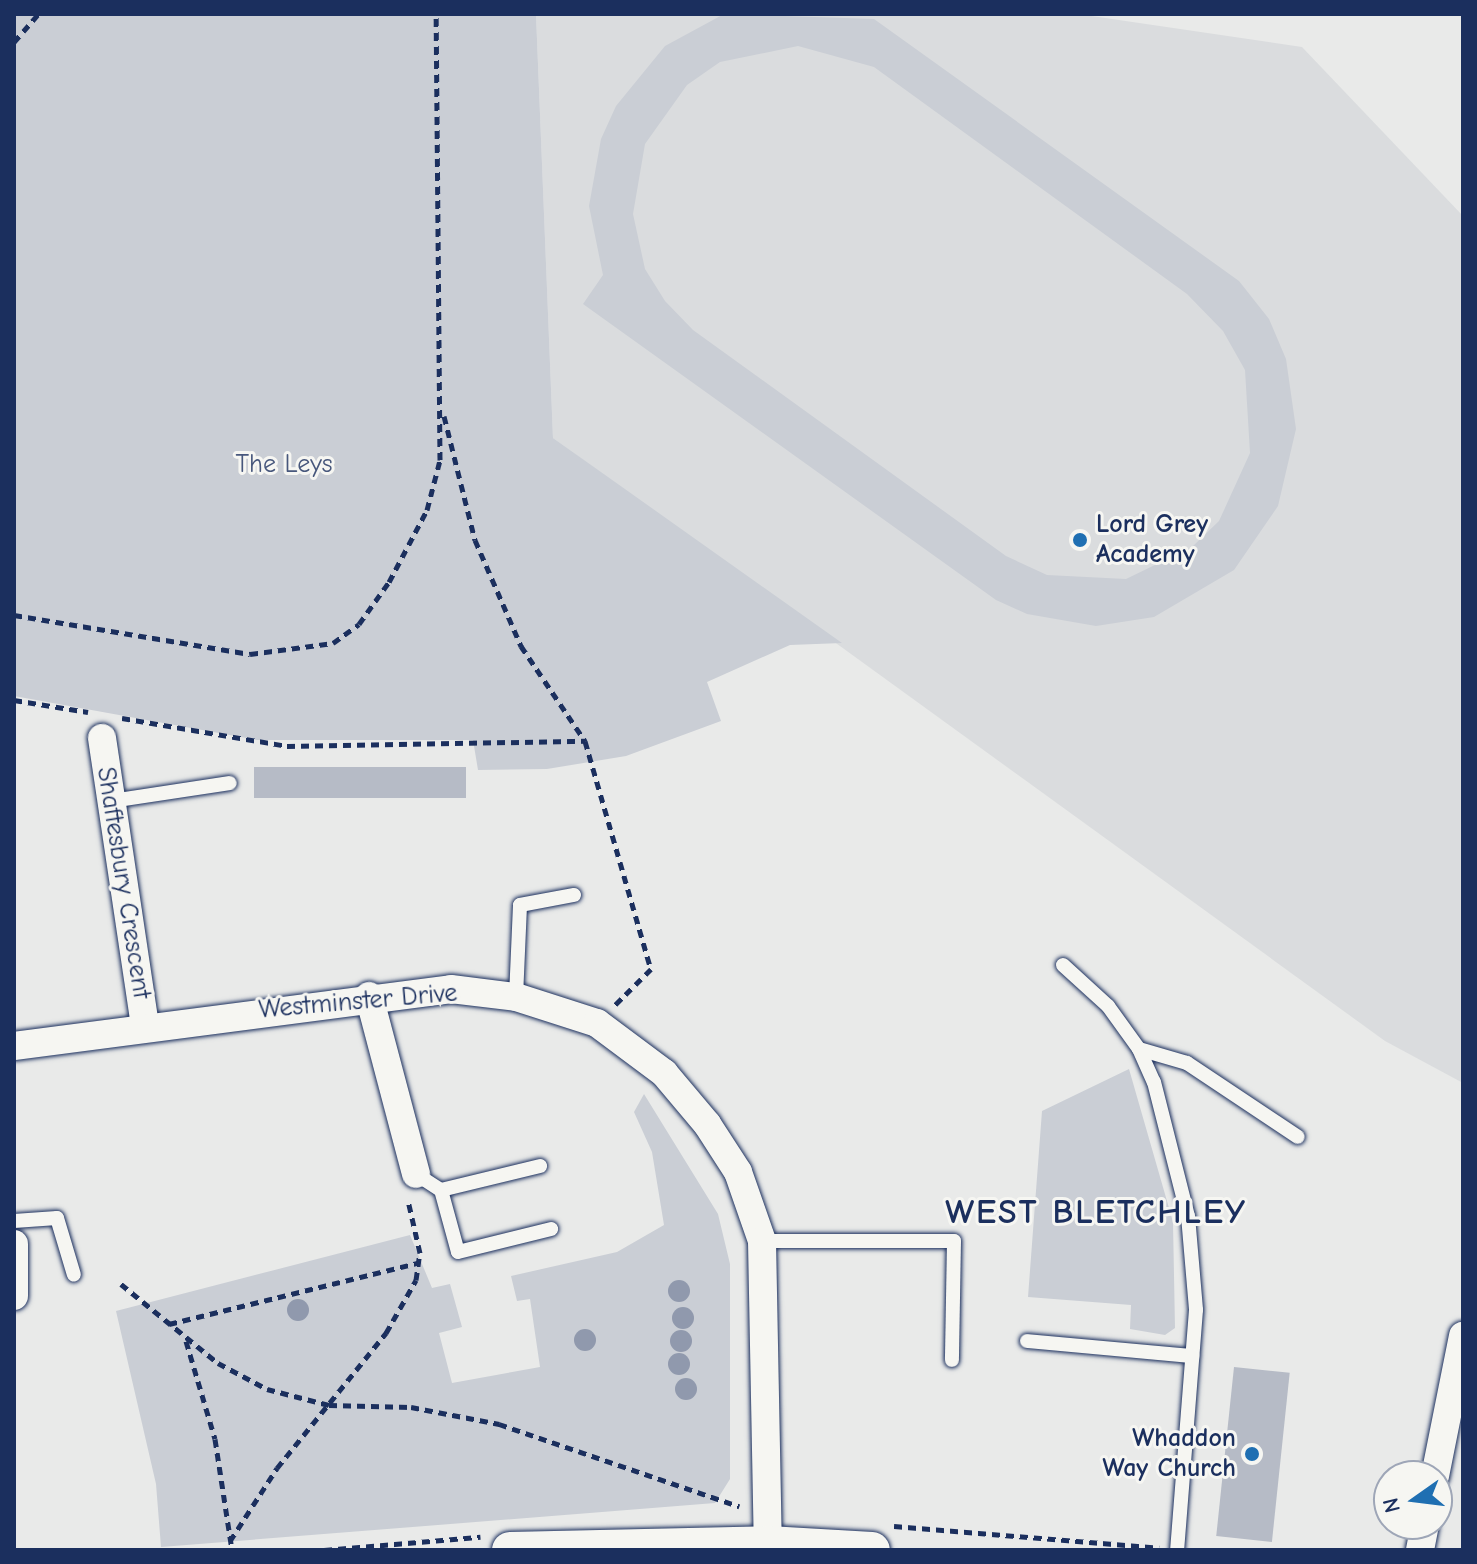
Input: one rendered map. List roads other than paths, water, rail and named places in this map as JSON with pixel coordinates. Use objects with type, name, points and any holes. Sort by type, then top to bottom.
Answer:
[{"type":"street","name":"Shaftesbury Crescent","points":[[107,723],[111,801],[145,1027]]},
{"type":"street","name":"Westminster Drive","points":[[14,1046],[369,996],[451,989],[516,997],[597,1023],[664,1073],[707,1124],[738,1172],[762,1241],[767,1528]]},
{"type":"street","points":[[369,996],[416,1174]]},
{"type":"street","points":[[14,1244],[20,1270],[14,1296]]},
{"type":"street","points":[[1438,1460],[1463,1336]]},
{"type":"street","points":[[510,1550],[767,1528],[879,1538]]},
{"type":"lane","points":[[111,801],[230,783]]},
{"type":"lane","points":[[516,997],[520,905],[574,895]]},
{"type":"lane","points":[[1063,965],[1108,1006],[1139,1049],[1154,1082],[1188,1216],[1195,1270],[1178,1550]]},
{"type":"lane","points":[[1139,1049],[1187,1063],[1298,1137]]},
{"type":"lane","points":[[441,1190],[540,1166]]},
{"type":"lane","points":[[416,1174],[441,1190],[458,1252],[551,1229]]},
{"type":"lane","points":[[14,1221],[57,1218],[74,1275]]},
{"type":"lane","points":[[762,1241],[954,1241],[952,1360]]},
{"type":"lane","points":[[1027,1341],[1192,1356]]},
{"type":"place","name":"Lord Grey Academy","points":[[1080,540]]},
{"type":"place","name":"Whaddon Way Church","points":[[1252,1454]]},
{"type":"district","name":"WEST BLETCHLEY","points":[[1096,1213]]},
{"type":"park label","name":"The Leys","points":[[284,465]]}]
